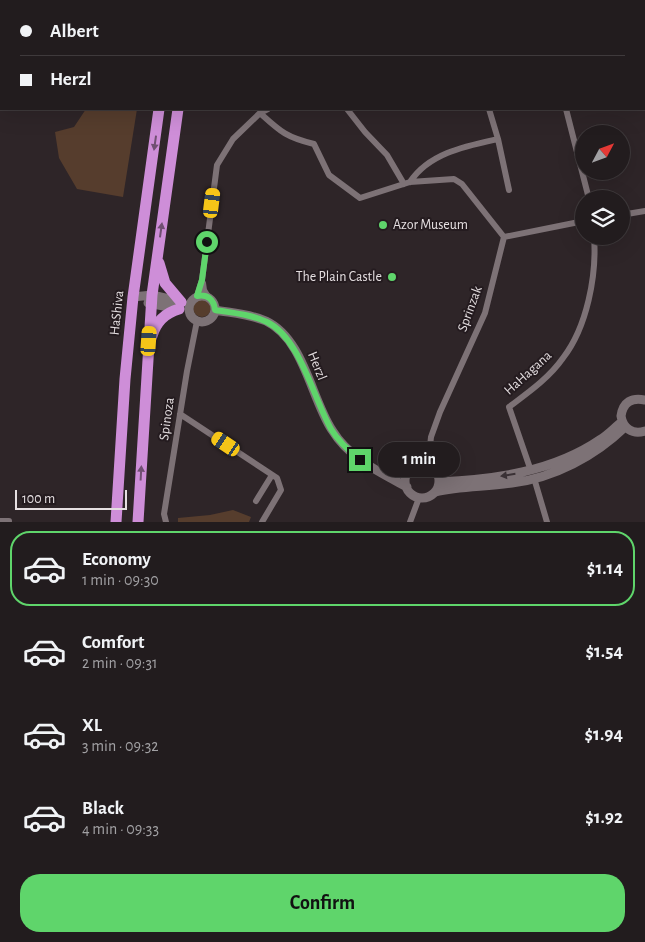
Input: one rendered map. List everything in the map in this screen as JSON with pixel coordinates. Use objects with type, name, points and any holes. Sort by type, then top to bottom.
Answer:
[{"type":"highway","name":"HaShiva","points":[[116,522],[125,379],[133,297],[159,110]]},
{"type":"highway","points":[[138,522],[152,300],[178,110]]},
{"type":"highway","points":[[148,360],[154,330],[158,323],[167,314],[187,304],[169,289],[162,277],[158,248]]},
{"type":"street","points":[[187,304],[192,317],[197,321],[208,320],[215,310],[213,303],[204,290],[202,280],[217,165],[233,138],[260,113],[266,110]]},
{"type":"street","points":[[348,110],[364,132],[387,155],[407,183]]},
{"type":"street","points":[[489,110],[509,190]]},
{"type":"street","points":[[566,110],[586,190]]},
{"type":"street","points":[[260,113],[280,131],[295,139],[314,144],[329,175],[360,198],[407,183],[454,179],[462,184],[504,237],[575,223]]},
{"type":"street","points":[[407,183],[417,171],[444,155],[461,147],[498,140]]},
{"type":"street","points":[[630,214],[645,211]]},
{"type":"street","name":"Sprinzak","points":[[428,465],[431,437],[440,412],[485,314],[504,237]]},
{"type":"street","name":"HaHagana","points":[[547,522],[533,474],[509,407],[552,372],[565,357],[576,336],[593,279],[594,245]]},
{"type":"street","points":[[187,304],[202,280]]},
{"type":"street","points":[[133,297],[187,304],[205,296],[209,298]]},
{"type":"street","name":"Herzl","points":[[215,310],[245,314],[267,322],[280,331],[295,349],[314,395],[332,431],[350,452],[369,467],[407,487]]},
{"type":"street","name":"Spinoza","points":[[166,522],[164,514],[197,321]]},
{"type":"street","points":[[623,424],[622,409],[625,404],[636,398],[645,399]]},
{"type":"street","points":[[180,414],[277,478],[282,490],[262,522]]},
{"type":"street","points":[[435,492],[439,482],[437,472],[428,465],[422,464],[412,467],[406,476],[407,487],[410,492],[419,498],[449,489],[514,483],[564,460],[602,439],[623,424]]},
{"type":"street","points":[[623,424],[636,433],[645,431]]},
{"type":"street","name":"Herzl","points":[[369,467],[406,476]]},
{"type":"street","points":[[439,482],[533,474]]},
{"type":"street","points":[[256,501],[272,475]]},
{"type":"street","points":[[410,522],[419,498]]},
{"type":"street","points":[[0,521],[9,521]]},
{"type":"shaded area","points":[[85,110],[137,110],[123,197],[77,189],[59,158],[55,132],[74,127]]},
{"type":"shaded area","points":[[202,299],[208,302],[211,308],[208,314],[202,317],[196,314],[193,308],[196,302]]},
{"type":"shaded area","points":[[233,510],[251,517],[249,522],[178,522],[178,518],[210,515]]},
{"type":"place","name":"Azor Museum","points":[[383,225]]},
{"type":"place","name":"The Plain Castle","points":[[392,277]]},
{"type":"route","points":[[207,242],[202,280],[197,296],[205,296],[212,300],[215,310],[245,314],[267,322],[280,331],[295,349],[314,395],[332,431],[350,452],[360,460]]}]
